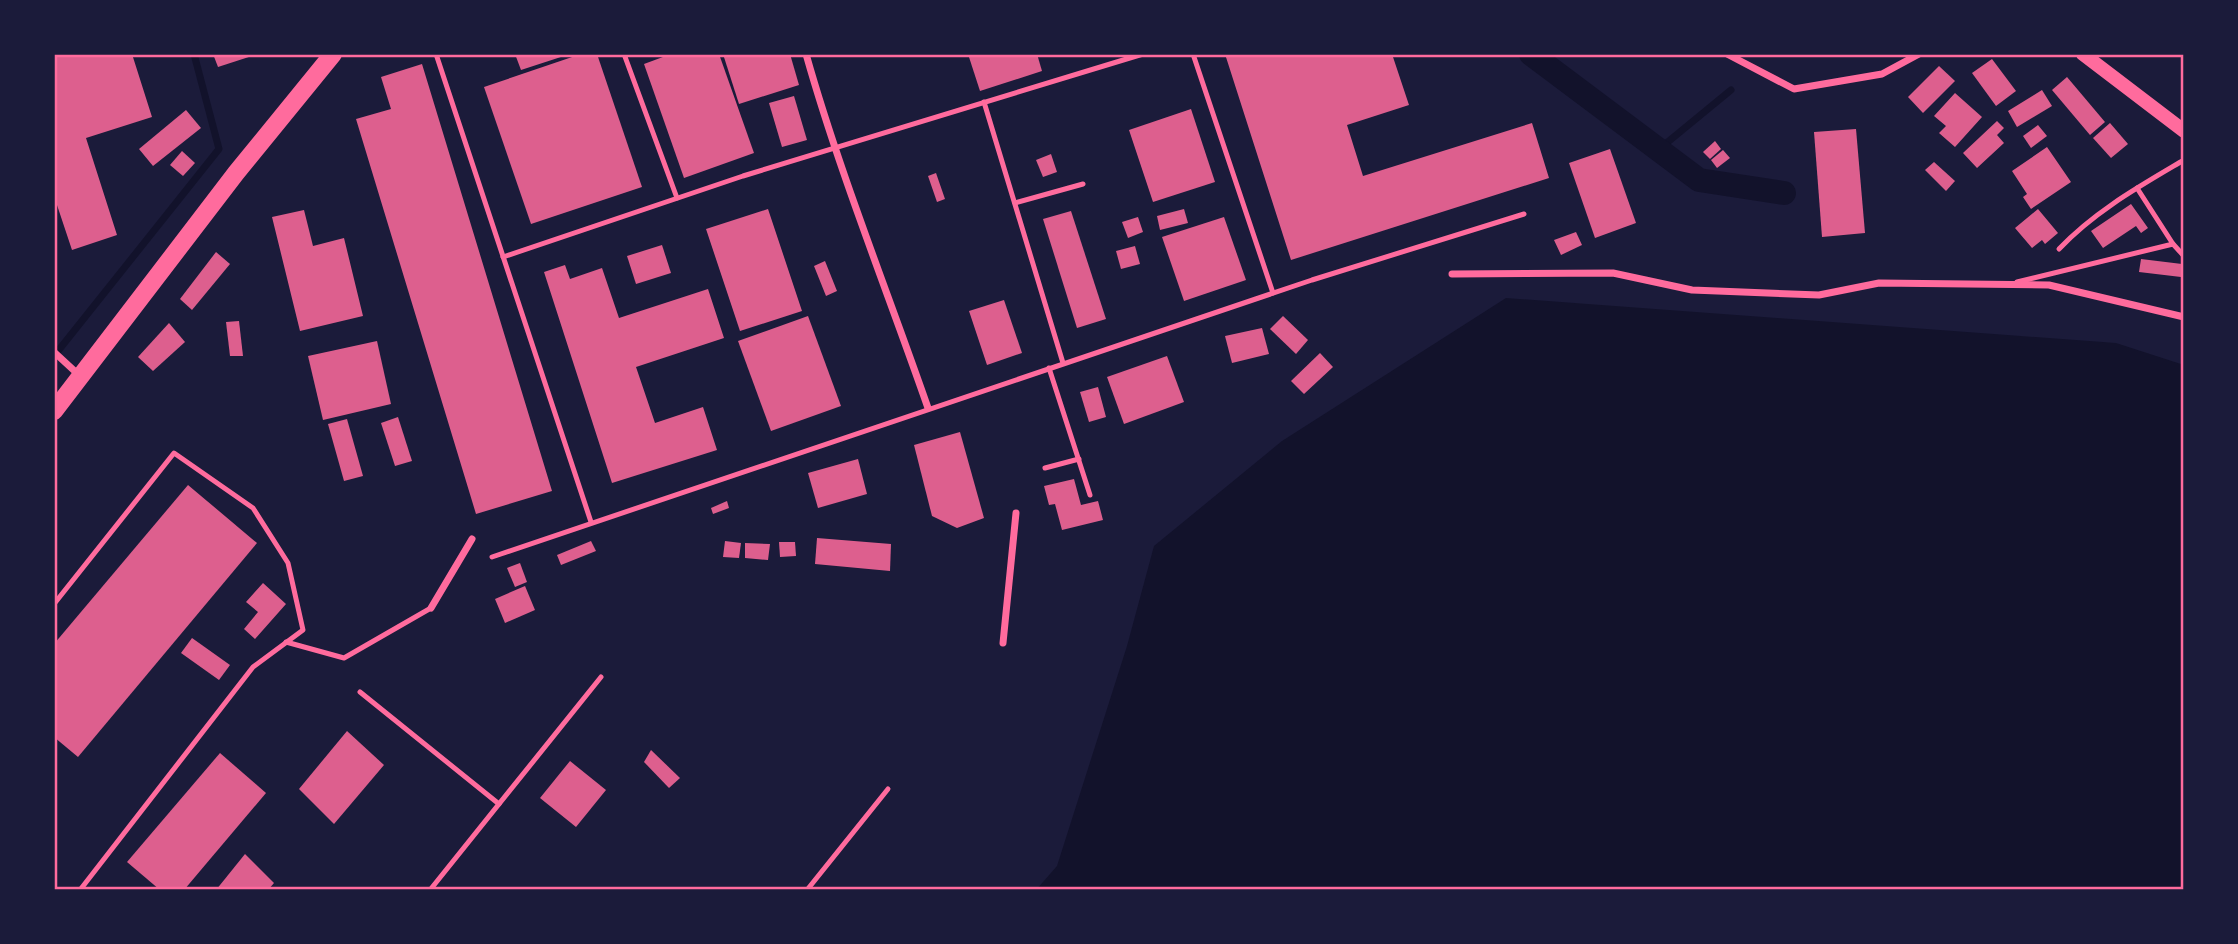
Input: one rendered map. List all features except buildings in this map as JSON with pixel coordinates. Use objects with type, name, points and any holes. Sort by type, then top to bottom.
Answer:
[{"type":"main road","points":[[54,411],[236,173],[333,54]]},
{"type":"main road","points":[[2083,54],[2184,131]]},
{"type":"street","points":[[806,54],[833,148],[869,239],[928,408]]},
{"type":"street","points":[[1727,54],[1794,89],[1882,74],[1919,54]]},
{"type":"street","points":[[1452,274],[1613,273],[1692,290],[1819,295],[1879,283],[2049,285],[2184,317]]},
{"type":"street","points":[[54,352],[81,376]]},
{"type":"street","points":[[1003,643],[1016,513]]},
{"type":"street","points":[[431,608],[472,540]]},
{"type":"lane","points":[[436,54],[591,522]]},
{"type":"lane","points":[[624,54],[677,198]]},
{"type":"lane","points":[[503,257],[833,148],[1143,54]]},
{"type":"lane","points":[[1193,54],[1273,293]]},
{"type":"lane","points":[[984,102],[1063,363]]},
{"type":"lane","points":[[2059,249],[2081,227],[2137,188],[2184,160]]},
{"type":"lane","points":[[1015,203],[1083,184]]},
{"type":"lane","points":[[2137,188],[2183,255]]},
{"type":"lane","points":[[492,557],[1273,293],[1524,214]]},
{"type":"lane","points":[[2009,284],[2173,244]]},
{"type":"lane","points":[[1049,368],[1090,495]]},
{"type":"lane","points":[[54,604],[174,453],[253,508],[288,563],[303,630],[253,667],[80,890]]},
{"type":"lane","points":[[1045,468],[1079,459]]},
{"type":"lane","points":[[286,642],[344,658],[431,608]]},
{"type":"lane","points":[[430,890],[601,677]]},
{"type":"lane","points":[[360,692],[499,804]]},
{"type":"lane","points":[[807,890],[888,789]]},
{"type":"shaded area","points":[[1506,298],[2116,343],[2184,365],[2184,890],[1036,890],[1057,866],[1127,646],[1154,546],[1282,441]]},
{"type":"waterway","points":[[54,356],[219,149],[194,54]]},
{"type":"waterway","points":[[1531,54],[1699,180],[1784,193]]},
{"type":"waterway","points":[[1658,150],[1731,90]]}]
